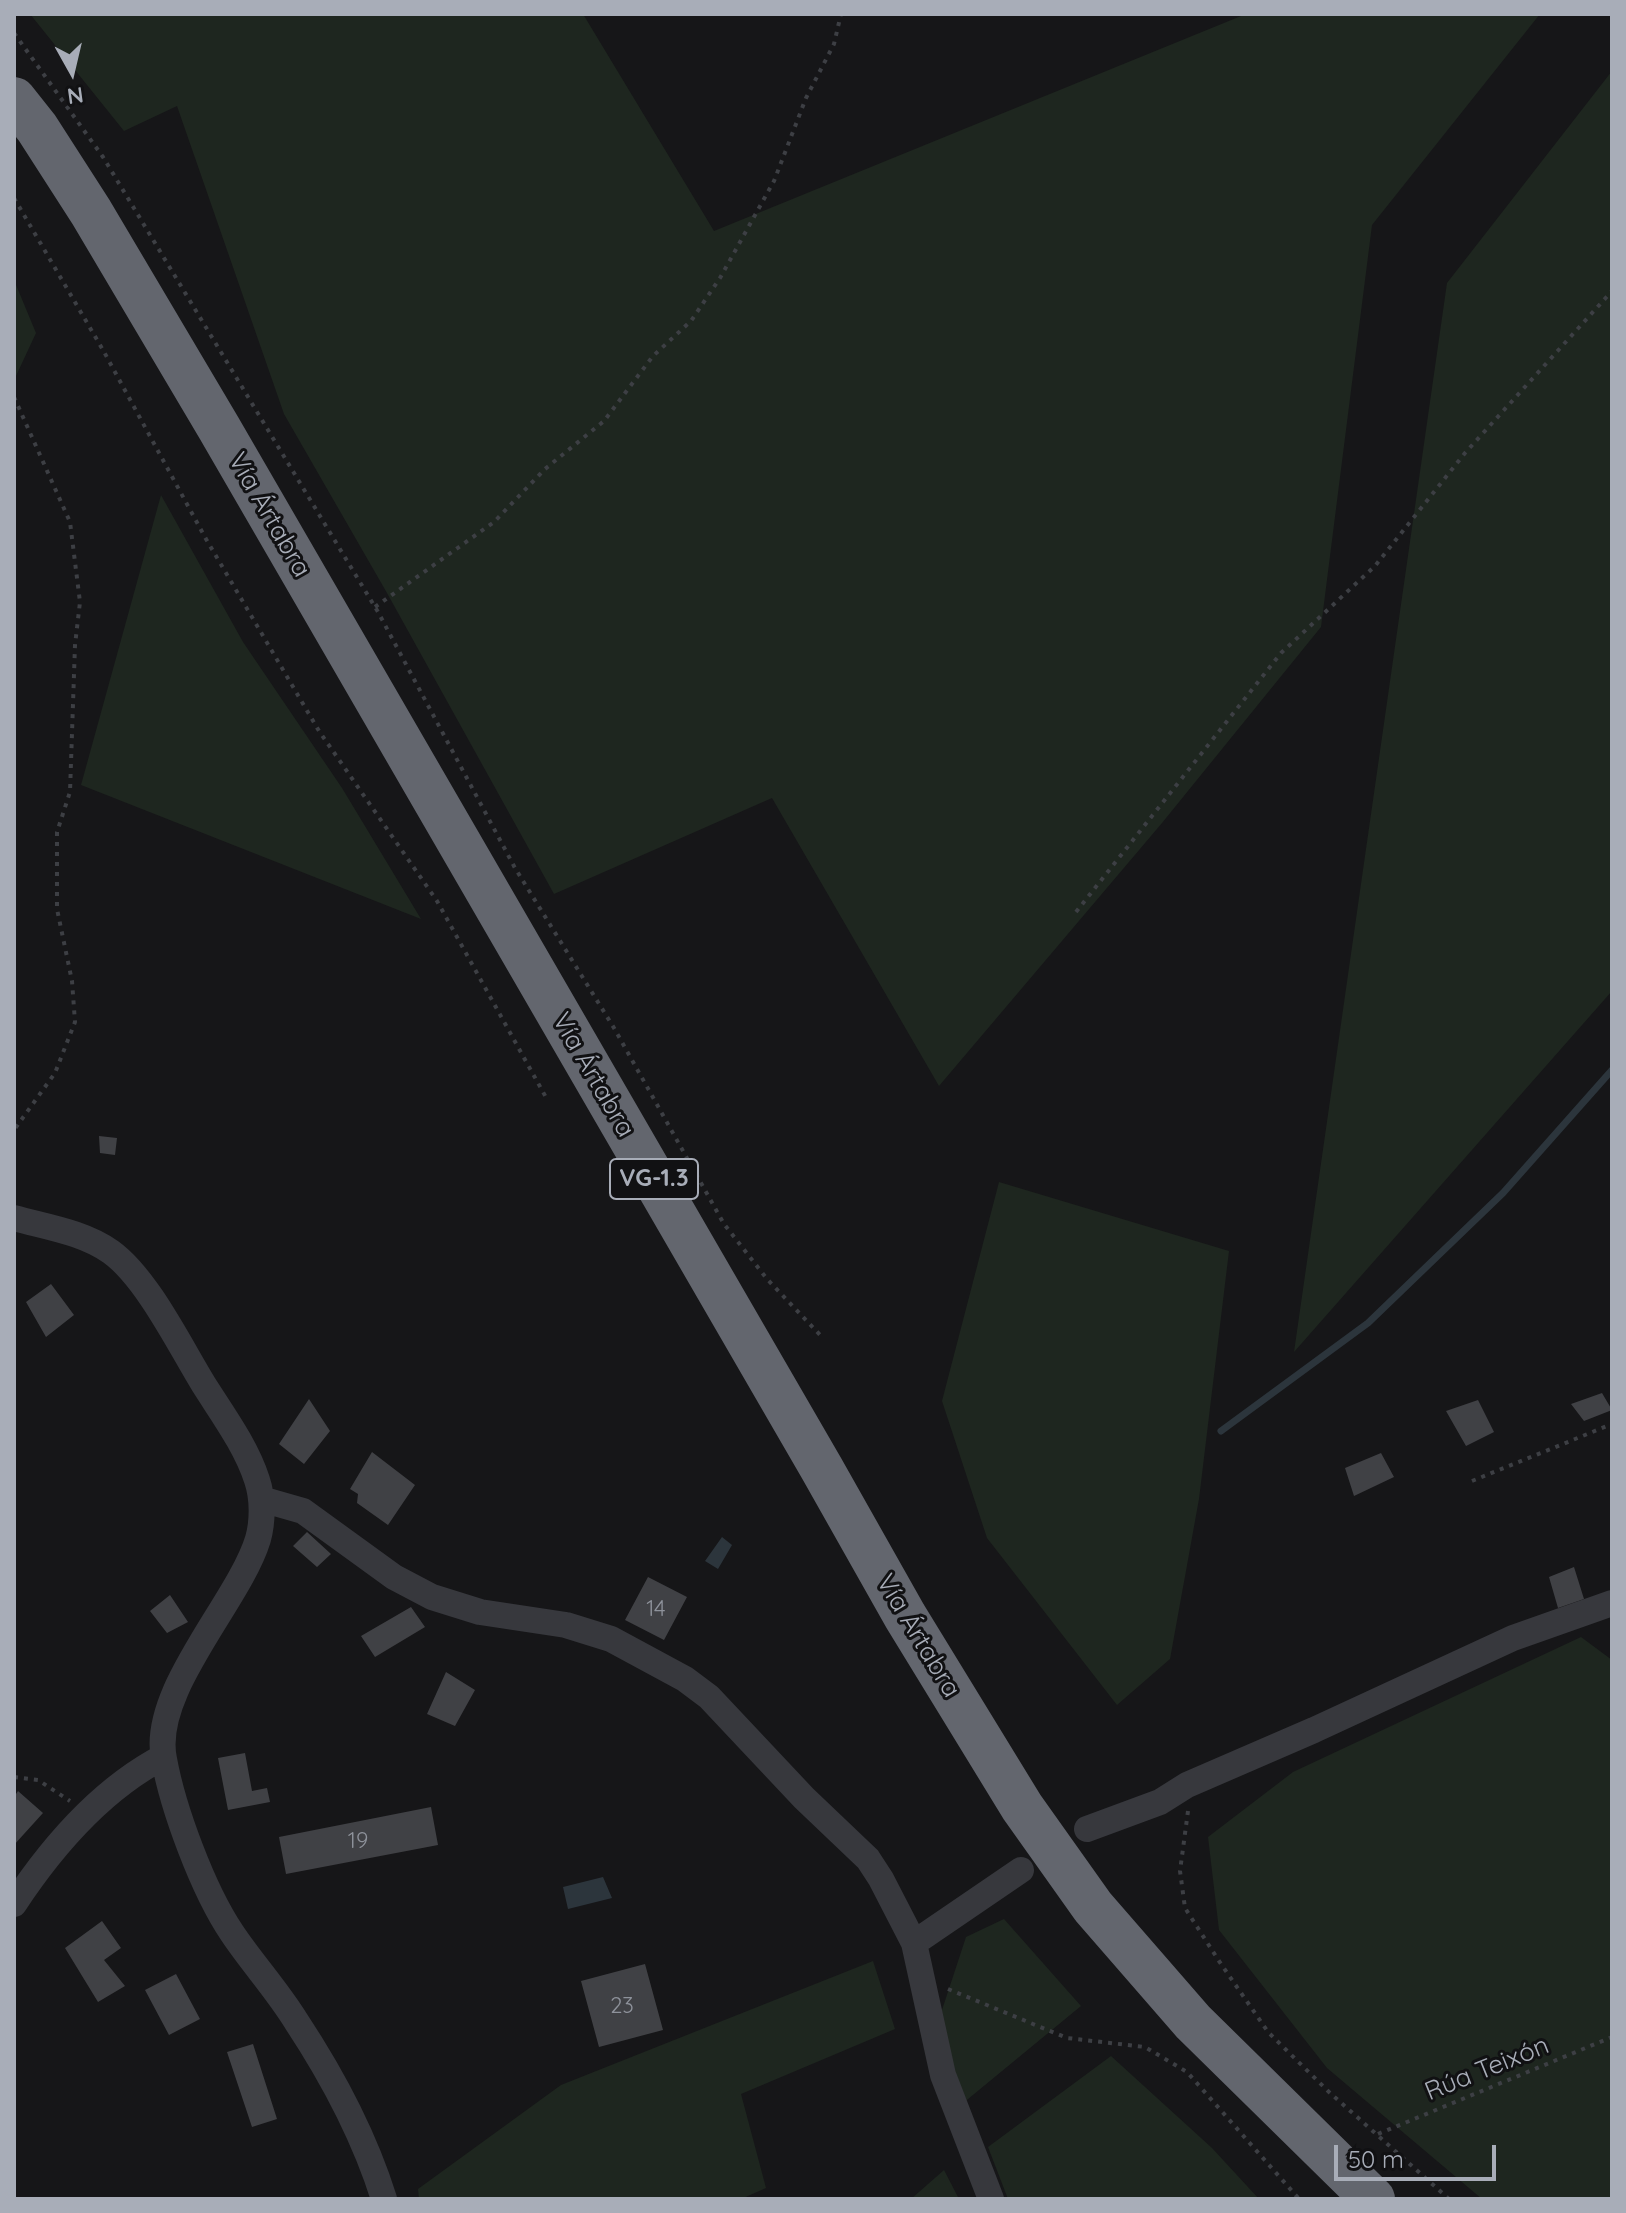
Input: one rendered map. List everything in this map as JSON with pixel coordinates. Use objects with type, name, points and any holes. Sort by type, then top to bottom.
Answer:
[{"type":"highway","name":"Vía Ártabra","points":[[14,99],[37,128],[91,212],[171,347],[905,1616],[1022,1807],[1093,1907],[1193,2022],[1373,2199]]},
{"type":"street","points":[[14,1218],[77,1235],[108,1250],[126,1264],[157,1307],[246,1453],[258,1481],[262,1520],[258,1540],[250,1560],[175,1694],[163,1740],[163,1757],[207,1888],[231,1930],[296,2019],[351,2112],[384,2199]]},
{"type":"street","points":[[261,1499],[303,1511],[394,1577],[432,1597],[480,1612],[566,1625],[611,1639],[685,1679],[709,1697],[804,1798],[868,1859],[914,1943],[943,2075],[991,2199]]},
{"type":"street","points":[[1087,1829],[1160,1802],[1187,1785],[1513,1638],[1612,1603]]},
{"type":"street","points":[[14,1904],[66,1834],[142,1768],[163,1757]]},
{"type":"street","points":[[914,1943],[1021,1870]]},
{"type":"path","points":[[375,607],[494,522],[545,469],[604,421],[653,356],[691,321],[720,278],[774,181],[806,98],[834,44],[841,14]]},
{"type":"path","points":[[14,33],[103,157],[375,607],[515,868],[614,1028],[724,1224],[767,1279],[821,1336]]},
{"type":"path","points":[[14,198],[103,350],[214,553],[319,731],[437,901],[548,1101]]},
{"type":"path","points":[[1076,912],[1281,653],[1375,566],[1465,453],[1612,291]]},
{"type":"path","points":[[14,397],[70,522],[80,602],[75,645],[70,792],[57,832],[57,909],[72,981],[75,1022],[55,1073],[14,1130]]},
{"type":"path","points":[[1472,1481],[1612,1424]]},
{"type":"path","points":[[14,1777],[38,1780],[89,1814]]},
{"type":"path","points":[[1187,1785],[1188,1820],[1180,1871],[1185,1908],[1268,2032],[1449,2199]]},
{"type":"path","points":[[921,1982],[962,1993],[993,2009],[1067,2038],[1145,2047],[1187,2072],[1299,2199]]},
{"type":"path","name":"Rúa Teixón","points":[[1377,2134],[1612,2037]]},
{"type":"shaded area","points":[[30,14],[583,14],[714,231],[1246,14],[1540,14],[1372,225],[1321,627],[1162,823],[939,1086],[772,798],[554,894],[284,414],[177,106],[124,131]]},
{"type":"shaded area","points":[[1612,71],[1612,991],[1294,1352],[1447,283]]},
{"type":"shaded area","points":[[14,280],[36,333],[16,376],[14,374]]},
{"type":"shaded area","points":[[161,495],[243,642],[342,788],[421,919],[81,785]]},
{"type":"shaded area","points":[[999,1182],[1229,1251],[1199,1499],[1170,1659],[1117,1705],[987,1538],[942,1401]]},
{"type":"shaded area","points":[[722,1537],[732,1545],[718,1569],[705,1561]]},
{"type":"shaded area","points":[[1581,1637],[1612,1660],[1612,2199],[1482,2199],[1327,2068],[1219,1930],[1208,1837],[1293,1772]]},
{"type":"shaded area","points":[[603,1877],[612,1898],[568,1909],[563,1887]]},
{"type":"shaded area","points":[[1004,1919],[1081,2006],[962,2104],[941,2013],[966,1937]]},
{"type":"shaded area","points":[[873,1961],[895,2029],[741,2094],[766,2188],[741,2199],[419,2199],[418,2189],[561,2085]]},
{"type":"shaded area","points":[[1111,2056],[1212,2148],[1259,2199],[1008,2199],[988,2147]]},
{"type":"shaded area","points":[[944,2170],[959,2199],[911,2199]]},
{"type":"building","points":[[99,1136],[117,1138],[115,1155],[100,1153]]},
{"type":"building","points":[[51,1284],[74,1315],[46,1337],[26,1302]]},
{"type":"building","points":[[1602,1393],[1612,1410],[1584,1421],[1571,1404]]},
{"type":"building","points":[[309,1399],[330,1431],[304,1464],[279,1444]]},
{"type":"building","points":[[1478,1400],[1494,1432],[1466,1446],[1446,1411]]},
{"type":"building","points":[[372,1452],[415,1485],[388,1525],[357,1503],[358,1494],[350,1489]]},
{"type":"building","points":[[1381,1453],[1394,1477],[1354,1496],[1345,1468]]},
{"type":"building","points":[[307,1532],[331,1554],[317,1567],[293,1546]]},
{"type":"building","points":[[1574,1567],[1584,1599],[1558,1608],[1549,1577]]},
{"type":"building","points":[[648,1577],[687,1597],[664,1640],[625,1620]]},
{"type":"building","points":[[170,1595],[188,1622],[167,1633],[150,1611]]},
{"type":"building","points":[[411,1607],[425,1627],[375,1657],[361,1636]]},
{"type":"building","points":[[446,1672],[475,1690],[455,1726],[427,1714]]},
{"type":"building","points":[[245,1753],[252,1791],[267,1788],[270,1802],[228,1810],[218,1758]]},
{"type":"building","points":[[18,1791],[43,1813],[14,1845],[14,1797]]},
{"type":"building","points":[[431,1807],[438,1845],[286,1874],[279,1837]]},
{"type":"building","points":[[102,1921],[121,1948],[104,1960],[125,1986],[98,2002],[65,1948]]},
{"type":"building","points":[[645,1964],[663,2030],[599,2047],[581,1981]]},
{"type":"building","points":[[176,1974],[200,2019],[169,2035],[145,1990]]},
{"type":"building","points":[[253,2044],[277,2119],[252,2127],[227,2052]]},
{"type":"waterway","points":[[1221,1431],[1368,1323],[1503,1193],[1612,1070]]}]
